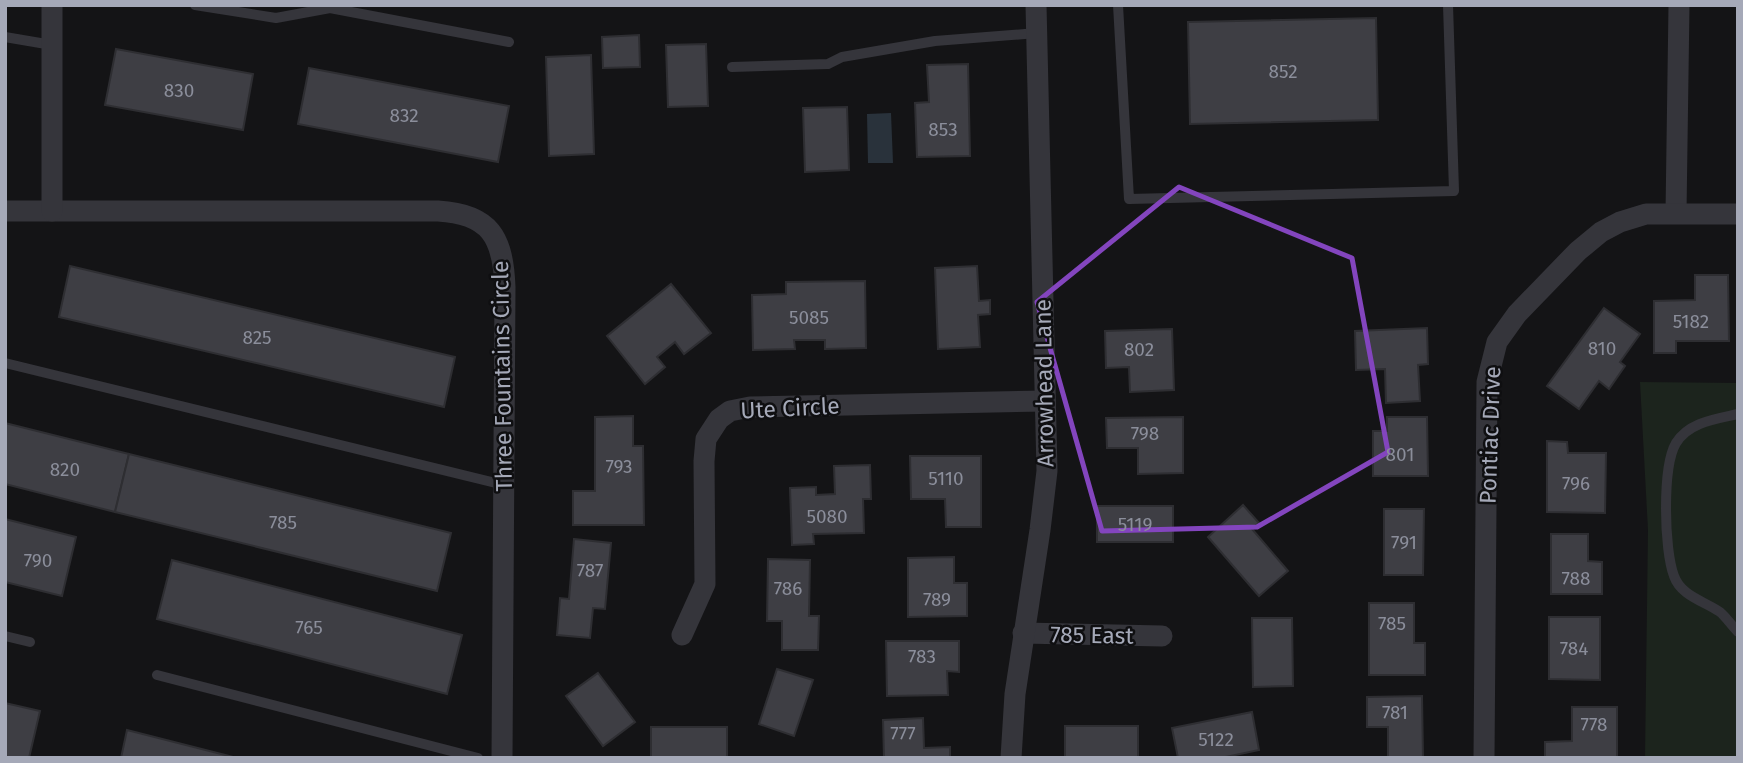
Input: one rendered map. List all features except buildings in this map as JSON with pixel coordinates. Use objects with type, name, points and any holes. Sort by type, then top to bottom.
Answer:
[{"type":"street","points":[[52,5],[52,211]]},
{"type":"street","name":"Arrowhead Lane","points":[[1012,758],[1015,694],[1033,584],[1047,471],[1036,5]]},
{"type":"street","points":[[1676,213],[1679,5]]},
{"type":"street","name":"Three Fountains Circle","points":[[5,211],[438,211],[470,216],[484,224],[495,236],[504,272],[502,758]]},
{"type":"street","name":"Pontiac Drive","points":[[1484,758],[1487,382],[1497,342],[1517,314],[1578,251],[1601,232],[1620,222],[1646,214],[1738,214]]},
{"type":"street","name":"Ute Circle","points":[[682,635],[705,584],[706,439],[719,419],[730,411],[750,407],[1045,401]]},
{"type":"street","name":"785 East","points":[[1023,633],[1162,636]]},
{"type":"lane","points":[[195,5],[276,18],[330,8],[509,42]]},
{"type":"lane","points":[[1118,5],[1129,199],[1454,191],[1448,5]]},
{"type":"lane","points":[[732,67],[828,64],[842,57],[935,41],[1037,33]]},
{"type":"lane","points":[[5,37],[52,45]]},
{"type":"lane","points":[[5,363],[503,485]]},
{"type":"lane","points":[[1738,414],[1700,422],[1676,442],[1667,476],[1667,532],[1674,578],[1693,598],[1720,613],[1738,632]]},
{"type":"lane","points":[[5,636],[30,642]]},
{"type":"lane","points":[[157,675],[478,758]]},
{"type":"highlighted area","points":[[1179,187],[1352,258],[1388,452],[1257,527],[1102,531],[1037,302]]},
{"type":"shaded area","points":[[891,113],[893,163],[868,163],[867,114]]},
{"type":"shaded area","points":[[1640,382],[1738,383],[1738,758],[1645,758],[1648,530]]}]
